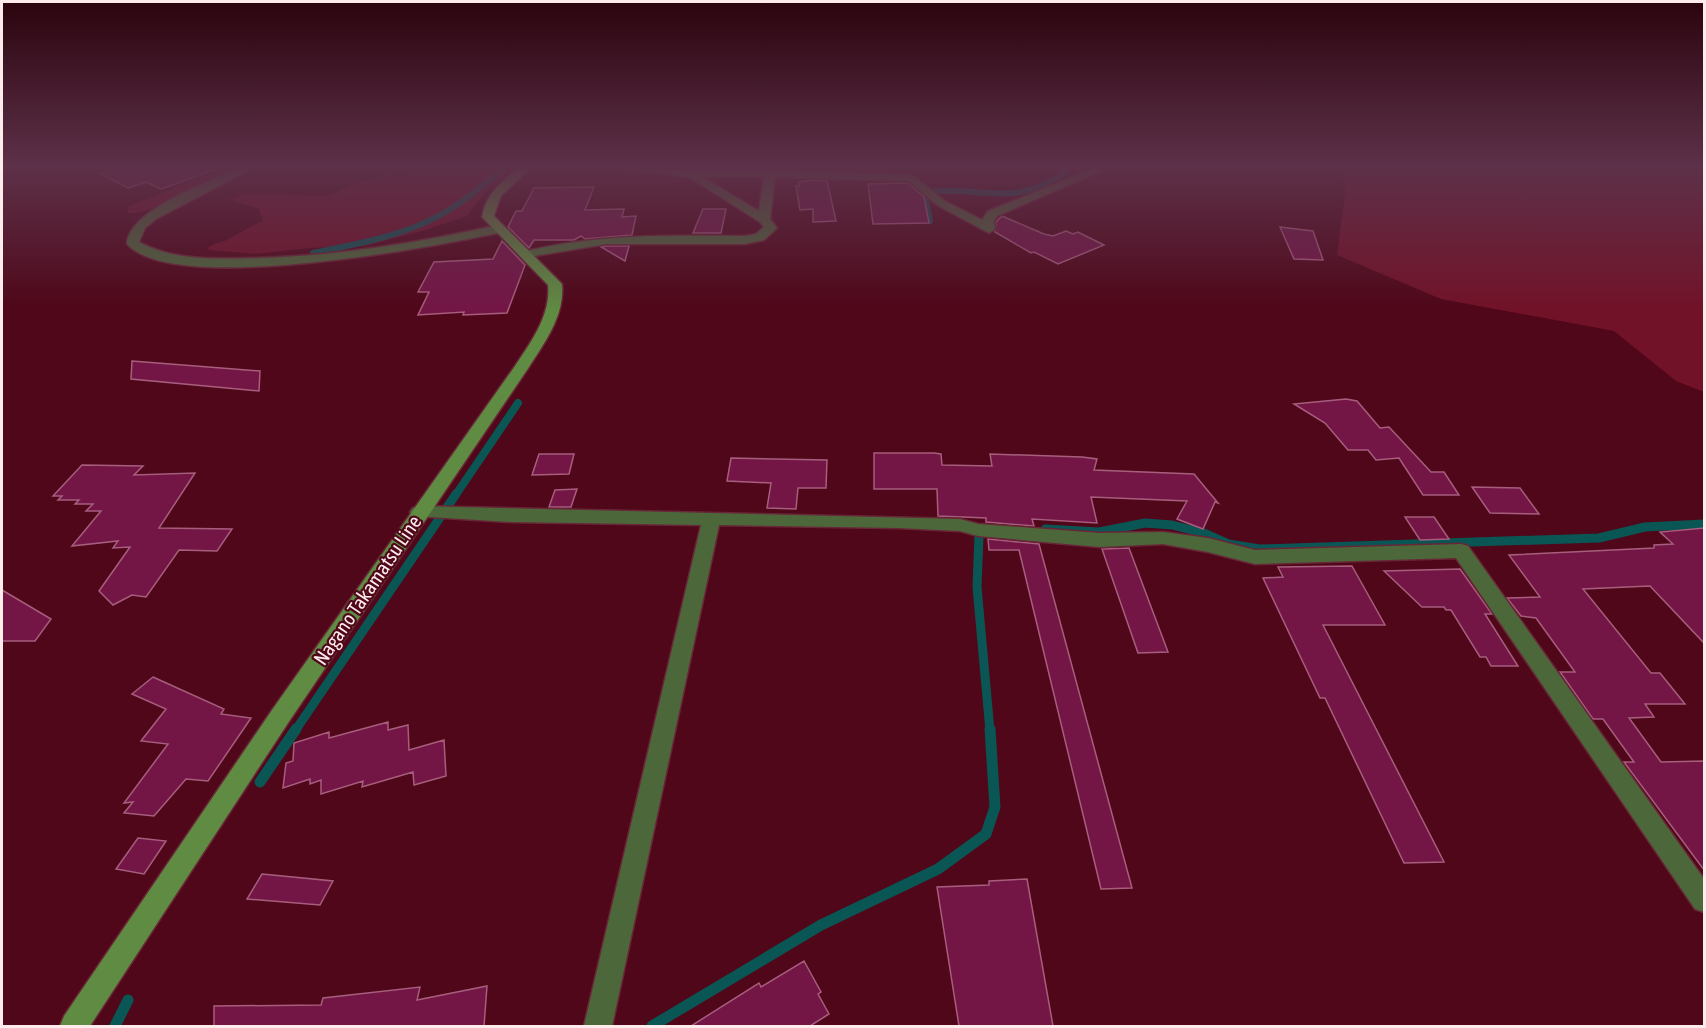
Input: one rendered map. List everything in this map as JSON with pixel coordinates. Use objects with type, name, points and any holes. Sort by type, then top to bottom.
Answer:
[{"type":"main road","points":[[488,214],[498,229]]},
{"type":"main road","name":"Nagano Takamatsu Line","points":[[74,1026],[419,513],[545,332],[558,292],[555,284],[498,229]]},
{"type":"street","points":[[156,214],[145,221],[134,234],[133,244],[141,252],[200,262],[247,262],[361,255],[498,229]]},
{"type":"street","points":[[526,255],[561,246],[601,240],[745,240],[760,237],[771,228],[764,219],[756,214]]},
{"type":"street","points":[[764,219],[765,214]]},
{"type":"street","points":[[962,214],[989,229],[988,221],[992,214]]},
{"type":"street","points":[[419,513],[960,525],[978,530],[1101,540],[1163,538],[1208,545],[1256,557],[1461,551],[1704,900]]},
{"type":"street","points":[[598,1026],[711,519]]},
{"type":"shaded area","points":[[261,214],[469,214],[422,231],[365,246],[309,248],[256,254],[209,250],[208,248],[215,244],[263,221]]},
{"type":"shaded area","points":[[1342,214],[1704,214],[1704,392],[1676,381],[1614,331],[1441,299],[1337,255]]},
{"type":"building","points":[[515,214],[623,214],[622,217],[636,216],[632,235],[585,239],[581,236],[574,240],[534,240],[529,248],[508,227]]},
{"type":"building","points":[[701,214],[725,214],[721,233],[693,233]]},
{"type":"building","points":[[813,214],[834,214],[836,221],[813,222]]},
{"type":"building","points":[[872,214],[927,214],[929,223],[873,224]]},
{"type":"building","points":[[1002,216],[1044,234],[1053,236],[1066,231],[1073,234],[1078,232],[1104,245],[1058,264],[1034,252],[1031,253],[995,232],[996,222]]},
{"type":"building","points":[[1280,227],[1313,231],[1323,260],[1294,259]]},
{"type":"building","points":[[502,241],[525,265],[507,313],[463,315],[464,312],[418,315],[429,292],[418,292],[434,262],[493,259]]},
{"type":"building","points":[[607,246],[629,246],[625,261],[601,247]]},
{"type":"building","points":[[132,361],[260,371],[259,391],[131,379]]},
{"type":"building","points":[[1346,399],[1357,401],[1380,428],[1389,427],[1431,472],[1444,472],[1459,495],[1423,495],[1399,458],[1376,460],[1368,450],[1348,450],[1325,423],[1294,404]]},
{"type":"building","points":[[874,453],[941,454],[942,465],[992,466],[990,454],[1097,459],[1094,470],[1194,474],[1218,503],[1215,502],[1203,529],[1177,519],[1187,501],[1091,497],[1097,523],[1032,519],[1034,526],[986,522],[986,518],[938,516],[937,489],[874,489]]},
{"type":"building","points":[[539,454],[574,454],[569,474],[532,475]]},
{"type":"building","points":[[731,458],[827,460],[826,488],[798,488],[796,509],[767,508],[771,483],[727,481]]},
{"type":"building","points":[[82,465],[143,466],[134,475],[195,473],[159,528],[232,529],[217,551],[179,550],[146,597],[132,595],[113,605],[99,591],[130,547],[113,548],[118,541],[72,546],[101,511],[86,511],[93,504],[75,504],[79,500],[58,500],[62,496],[53,496]]},
{"type":"building","points":[[1472,487],[1520,488],[1539,514],[1490,513]]},
{"type":"building","points":[[577,489],[571,507],[549,507],[555,490]]},
{"type":"building","points":[[1405,517],[1434,517],[1449,539],[1420,540]]},
{"type":"building","points":[[1704,528],[1704,643],[1650,586],[1583,589],[1651,673],[1660,673],[1685,704],[1645,704],[1654,717],[1629,718],[1661,762],[1704,761],[1704,870],[1624,762],[1634,762],[1603,719],[1593,719],[1560,672],[1575,672],[1536,618],[1521,616],[1507,598],[1540,597],[1509,555],[1654,548],[1654,545],[1673,544],[1660,532]]},
{"type":"building","points":[[988,539],[1039,544],[1132,888],[1101,889],[1019,550],[989,550]]},
{"type":"building","points":[[1129,548],[1168,652],[1138,653],[1102,549]]},
{"type":"building","points":[[1352,566],[1385,625],[1323,625],[1444,862],[1404,863],[1325,698],[1320,698],[1263,578],[1283,577],[1278,567]]},
{"type":"building","points":[[1460,569],[1492,614],[1485,614],[1518,666],[1491,666],[1486,657],[1480,657],[1451,610],[1446,610],[1444,607],[1422,607],[1384,571]]},
{"type":"building","points":[[2,590],[51,619],[35,641],[2,641]]},
{"type":"building","points":[[153,677],[224,709],[221,714],[251,718],[208,781],[186,779],[154,816],[124,813],[133,802],[124,803],[168,744],[141,741],[166,709],[132,694]]},
{"type":"building","points":[[388,722],[388,730],[408,725],[409,750],[444,740],[446,776],[414,785],[413,772],[362,787],[363,781],[321,794],[321,780],[310,784],[310,779],[283,788],[286,763],[293,761],[294,743],[329,732],[329,738]]},
{"type":"building","points":[[138,838],[166,841],[144,874],[116,869]]},
{"type":"building","points":[[262,874],[333,881],[320,905],[247,899]]},
{"type":"building","points":[[1027,879],[1053,1026],[959,1026],[937,887],[989,885],[989,881]]},
{"type":"building","points":[[804,961],[821,992],[818,994],[829,1014],[810,1026],[691,1026],[759,983],[761,987]]},
{"type":"building","points":[[487,986],[484,1026],[214,1026],[214,1006],[321,1005],[323,998],[420,987],[417,1000]]},
{"type":"waterway","points":[[313,253],[397,233],[442,214]]},
{"type":"waterway","points":[[929,214],[930,221]]},
{"type":"waterway","points":[[455,496],[518,403]]},
{"type":"waterway","points":[[295,731],[456,494]]},
{"type":"waterway","points":[[1045,529],[1099,532],[1145,523],[1172,525],[1204,533],[1229,544],[1259,549],[1599,538],[1645,527],[1704,524]]},
{"type":"waterway","points":[[979,536],[977,587],[990,731]]},
{"type":"waterway","points":[[260,782],[296,729]]},
{"type":"waterway","points":[[652,1026],[821,925],[938,869],[986,834],[995,807],[990,729]]},
{"type":"waterway","points":[[115,1026],[128,1000]]}]
